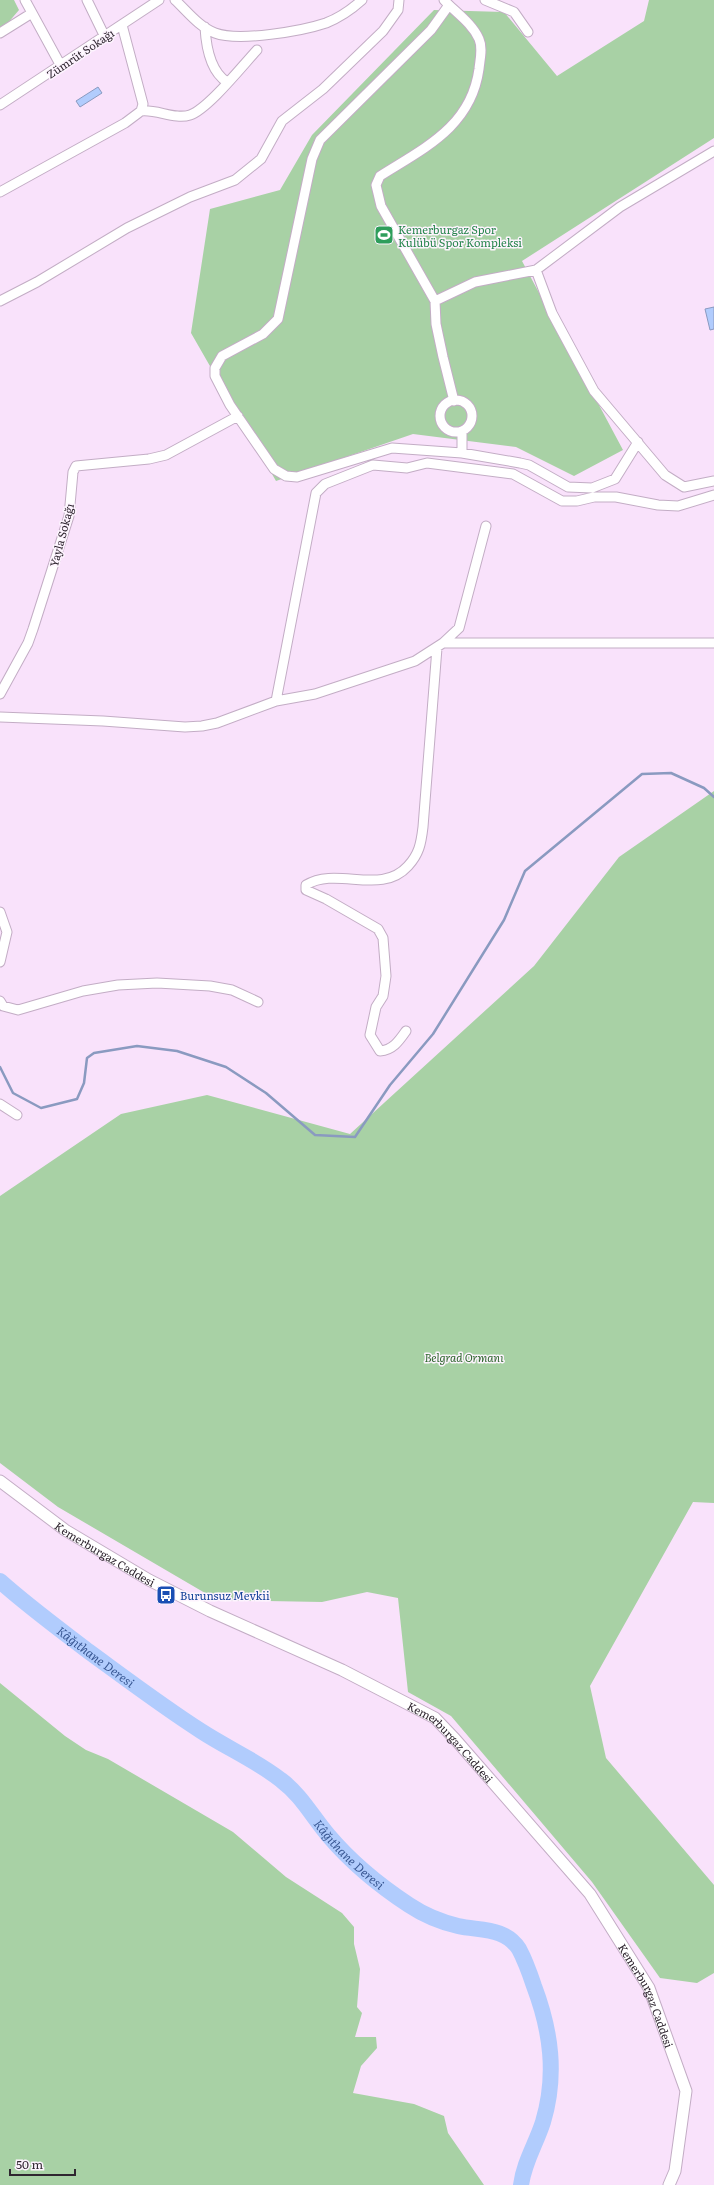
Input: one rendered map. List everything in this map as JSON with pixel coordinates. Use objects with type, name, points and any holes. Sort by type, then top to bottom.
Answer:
[{"type":"main road","name":"Kemerburgaz Caddesi","points":[[0,1481],[65,1530],[149,1580],[210,1611],[342,1670],[435,1718],[590,1894],[649,1988],[686,2091],[675,2171],[669,2185]]},
{"type":"street","points":[[25,0],[61,66]]},
{"type":"street","points":[[87,0],[105,37]]},
{"type":"street","name":"Zümrüt Sokağı","points":[[0,105],[160,0]]},
{"type":"street","points":[[175,0],[205,27],[215,33],[239,37],[297,30],[327,22],[351,9],[362,0]]},
{"type":"street","points":[[0,301],[37,282],[127,228],[190,197],[235,180],[261,159],[282,121],[323,89],[383,31],[398,10],[399,0]]},
{"type":"street","points":[[485,0],[514,12],[528,32]]},
{"type":"street","points":[[454,401],[436,324],[435,301],[381,206],[376,185],[380,176],[440,138],[460,117],[472,94],[481,53],[479,39],[468,23],[447,3],[431,30],[320,140],[315,148],[278,319],[263,334],[222,356],[215,368],[215,376],[238,416],[274,470],[286,476],[297,477],[392,448],[462,453],[529,465],[568,487],[592,488],[615,479],[638,442]]},
{"type":"street","points":[[0,33],[32,13]]},
{"type":"street","points":[[122,25],[143,104],[141,111]]},
{"type":"street","points":[[205,27],[206,45],[216,71],[227,82]]},
{"type":"street","points":[[0,192],[125,123],[141,111],[151,110],[174,115],[190,115],[201,108],[257,50]]},
{"type":"street","points":[[435,301],[475,282],[536,270],[620,207],[714,152]]},
{"type":"street","points":[[536,270],[552,313],[583,374],[594,391],[665,475],[684,487],[714,481]]},
{"type":"street","points":[[454,401],[464,402],[468,405],[472,414],[470,424],[462,431],[452,431],[447,429],[441,420],[442,410],[445,406],[454,401]]},
{"type":"street","name":"Yayla Sokağı","points":[[0,694],[34,629],[69,516],[73,472],[76,466],[149,459],[166,455],[238,416]]},
{"type":"street","points":[[462,431],[462,453]]},
{"type":"street","points":[[276,701],[316,493],[325,484],[373,465],[407,468],[427,463],[513,474],[562,501],[577,502],[594,497],[616,496],[658,504],[678,506],[714,495]]},
{"type":"street","points":[[0,717],[103,721],[185,728],[202,726],[217,723],[276,701],[315,694],[415,661],[440,645],[458,628],[486,526]]},
{"type":"street","points":[[440,645],[714,643]]},
{"type":"street","points":[[406,1031],[399,1042],[388,1050],[380,1051],[370,1035],[376,1007],[383,996],[386,976],[383,938],[378,929],[326,899],[306,890],[306,885],[322,879],[372,881],[393,878],[404,870],[416,857],[421,846],[440,645]]},
{"type":"street","points":[[0,912],[7,932],[0,962]]},
{"type":"street","points":[[0,1001],[3,1006],[18,1010],[83,991],[118,985],[157,983],[224,989],[258,1002]]},
{"type":"street","points":[[0,1104],[16,1115]]},
{"type":"green space","points":[[0,0],[14,0],[19,10],[7,24],[0,28]]},
{"type":"green space","name":"Kemerburgaz Spor Kulübü Spor Kompleksi","points":[[649,0],[714,0],[714,138],[522,261],[623,450],[574,476],[516,447],[413,434],[276,481],[191,333],[210,209],[280,190],[312,135],[434,10],[504,12],[557,76],[644,21]]},
{"type":"green space","name":"Belgrad Ormanı","points":[[714,791],[714,1503],[693,1502],[590,1686],[606,1758],[714,1885],[714,1973],[697,1983],[660,1978],[592,1882],[451,1716],[408,1692],[398,1598],[367,1592],[322,1602],[217,1600],[58,1507],[0,1463],[0,1196],[121,1114],[207,1095],[350,1134],[534,966],[619,857]]},
{"type":"green space","points":[[0,1683],[65,1736],[86,1750],[108,1759],[233,1832],[286,1877],[342,1913],[354,1927],[354,1944],[360,1969],[357,2007],[362,2013],[355,2037],[376,2037],[377,2048],[361,2066],[353,2093],[414,2104],[444,2116],[448,2133],[484,2185],[0,2185]]},
{"type":"water","points":[[98,87],[102,93],[80,107],[76,101]]},
{"type":"water","points":[[714,307],[714,329],[710,330],[705,309]]},
{"type":"waterway","points":[[0,1067],[13,1093],[41,1108],[77,1099],[84,1083],[87,1058],[94,1053],[137,1046],[177,1051],[226,1067],[266,1093],[315,1135],[355,1137],[390,1085],[433,1034],[504,920],[525,871],[642,774],[671,773],[704,788],[714,797]]},
{"type":"waterway","name":"Kâğıthane Deresi","points":[[0,1581],[54,1625],[158,1702],[201,1731],[272,1773],[281,1780],[295,1792],[328,1835],[346,1854],[366,1873],[398,1898],[421,1912],[439,1920],[458,1926],[499,1933],[513,1942],[519,1949],[523,1958],[540,2003],[548,2036],[551,2070],[550,2087],[543,2122],[527,2161],[521,2185]]},
{"type":"place","name":"Kemerburgaz Spor Kulübü Spor Kompleksi","points":[[384,235]]},
{"type":"place","name":"Burunsuz Mevkii","points":[[166,1595]]}]
